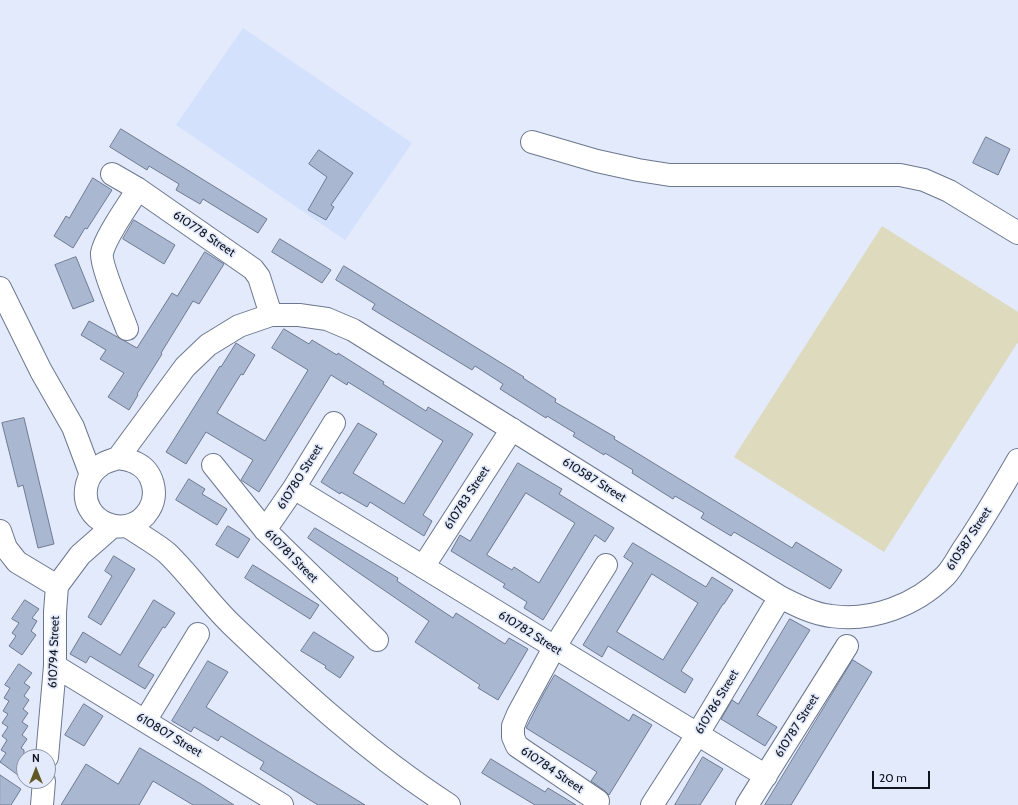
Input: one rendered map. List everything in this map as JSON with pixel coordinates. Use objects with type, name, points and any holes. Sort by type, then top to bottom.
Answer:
[{"type":"street","points":[[532,142],[597,161],[670,175],[900,174],[924,180],[949,191],[1018,233]]},
{"type":"street","name":"610778 Street","points":[[112,174],[138,189],[253,269],[259,277],[271,315]]},
{"type":"street","points":[[127,329],[104,270],[102,254],[106,241],[138,189]]},
{"type":"street","points":[[0,288],[41,371],[73,427],[91,475]]},
{"type":"street","name":"610587 Street","points":[[114,459],[146,420],[185,367],[208,345],[239,326],[271,315],[299,315],[327,319],[353,330],[780,597],[809,611],[831,616],[859,617],[893,609],[920,596],[946,575],[977,529],[1018,460]]},
{"type":"street","points":[[141,466],[146,420]]},
{"type":"street","name":"610780 Street","points":[[265,530],[294,488],[334,423]]},
{"type":"street","points":[[0,532],[6,548],[17,562],[57,586],[80,555],[120,526],[142,519],[151,506],[154,494],[150,476],[135,462],[114,459],[73,427]]},
{"type":"street","name":"610783 Street","points":[[423,567],[512,429]]},
{"type":"street","points":[[114,459],[102,464],[91,475],[88,482],[86,496],[91,511],[102,521],[120,526],[167,553],[228,622],[288,679],[368,746],[422,787],[449,805]]},
{"type":"street","name":"610781 Street","points":[[213,465],[265,530],[376,640]]},
{"type":"street","name":"610782 Street","points":[[294,488],[766,776]]},
{"type":"street","points":[[151,506],[167,553]]},
{"type":"street","points":[[80,555],[91,511]]},
{"type":"street","name":"610784 Street","points":[[598,801],[517,746],[513,737],[513,726],[554,648],[606,565]]},
{"type":"street","name":"610794 Street","points":[[48,749],[55,666],[55,612],[57,586]]},
{"type":"street","name":"610786 Street","points":[[652,805],[697,735],[780,597]]},
{"type":"street","points":[[145,721],[198,634]]},
{"type":"street","name":"610787 Street","points":[[747,805],[847,646]]},
{"type":"street","name":"610807 Street","points":[[55,666],[282,805]]},
{"type":"street","points":[[42,805],[43,789]]},
{"type":"shaded area","points":[[243,28],[412,143],[345,240],[176,125]]},
{"type":"shaded area","points":[[882,226],[1018,312],[1018,342],[884,552],[734,457]]},
{"type":"building","points":[[121,129],[267,219],[258,233],[203,199],[200,204],[176,190],[179,184],[149,166],[147,170],[110,147]]},
{"type":"building","points":[[986,137],[1010,149],[998,175],[973,163]]},
{"type":"building","points":[[319,150],[353,173],[331,205],[334,207],[326,220],[308,210],[327,177],[309,164]]},
{"type":"building","points":[[93,178],[112,190],[87,229],[85,228],[73,248],[54,236],[66,216],[69,218]]},
{"type":"building","points":[[134,220],[175,245],[164,264],[123,239]]},
{"type":"building","points":[[280,239],[331,270],[322,283],[272,252]]},
{"type":"building","points":[[205,252],[224,264],[199,304],[193,301],[161,353],[162,354],[137,394],[138,395],[129,410],[108,397],[124,373],[100,359],[106,350],[81,335],[89,321],[137,348],[172,293],[177,296]]},
{"type":"building","points":[[76,257],[94,301],[73,309],[55,265]]},
{"type":"building","points":[[344,266],[524,377],[523,378],[556,399],[555,402],[615,437],[614,439],[792,548],[796,542],[842,570],[830,589],[734,532],[731,536],[701,518],[704,513],[675,496],[673,499],[632,473],[633,470],[605,453],[604,455],[573,436],[575,433],[547,416],[546,418],[500,389],[503,384],[475,366],[472,370],[372,309],[375,304],[336,280]]},
{"type":"building","points":[[284,329],[309,344],[312,340],[337,355],[338,353],[426,411],[428,407],[473,434],[423,515],[432,521],[424,536],[370,502],[367,507],[341,492],[340,494],[321,482],[358,423],[377,434],[353,473],[404,504],[443,441],[348,382],[347,385],[331,375],[259,492],[241,480],[253,460],[206,432],[186,464],[166,452],[236,343],[255,355],[243,375],[241,374],[217,413],[265,441],[308,370],[272,348]]},
{"type":"building","points":[[24,418],[54,544],[38,548],[23,485],[18,487],[2,423]]},
{"type":"building","points":[[518,463],[562,489],[559,494],[614,528],[605,542],[595,535],[543,620],[524,608],[527,602],[503,587],[505,584],[451,551],[460,535],[470,541]],"holes":[[[526,493],[575,523],[539,583],[514,567],[512,570],[487,555]]]},
{"type":"building","points":[[189,479],[205,489],[202,494],[227,509],[217,525],[176,500]]},
{"type":"building","points":[[228,526],[250,539],[238,558],[216,545]]},
{"type":"building","points":[[315,528],[398,578],[397,581],[453,618],[456,613],[505,644],[509,638],[528,649],[498,700],[478,688],[480,685],[415,642],[429,621],[308,538]]},
{"type":"building","points":[[633,543],[706,587],[712,577],[733,590],[681,671],[693,679],[685,693],[608,646],[602,657],[583,645],[633,563],[624,557]],"holes":[[[652,574],[698,603],[663,660],[617,632]]]},
{"type":"building","points":[[114,556],[135,569],[101,625],[88,617],[112,576],[105,571]]},
{"type":"building","points":[[253,565],[319,605],[310,619],[245,578]]},
{"type":"building","points":[[25,600],[39,609],[32,618],[37,621],[31,631],[36,635],[22,655],[9,646],[16,636],[12,633],[19,623],[12,619]]},
{"type":"building","points":[[154,600],[175,613],[165,628],[163,627],[138,666],[154,675],[145,689],[90,656],[86,663],[70,654],[83,632],[120,655]]},
{"type":"building","points":[[790,619],[810,630],[757,715],[777,727],[765,746],[721,719],[732,700],[738,704]]},
{"type":"building","points":[[314,632],[354,657],[340,678],[325,668],[326,666],[301,651]]},
{"type":"building","points":[[853,660],[872,672],[791,805],[765,805]]},
{"type":"building","points":[[208,661],[228,672],[206,707],[365,805],[318,805],[260,769],[264,762],[221,736],[218,741],[194,727],[191,732],[172,721]]},
{"type":"building","points":[[19,664],[32,673],[24,683],[30,687],[24,696],[29,700],[23,709],[28,713],[22,722],[28,726],[22,735],[27,739],[21,748],[22,749],[16,749],[16,774],[0,762],[6,753],[1,750],[7,740],[2,736],[8,727],[2,723],[8,714],[3,711],[9,701],[4,698],[10,688],[5,685]]},
{"type":"building","points":[[555,675],[629,721],[633,714],[652,725],[609,795],[591,781],[597,772],[526,728]]},
{"type":"building","points":[[84,704],[103,716],[84,746],[65,735]]},
{"type":"building","points":[[140,748],[234,805],[193,805],[153,781],[139,805],[61,805],[86,764],[118,784]]},
{"type":"building","points":[[703,757],[723,769],[700,805],[675,805]]},
{"type":"building","points":[[491,759],[545,792],[548,788],[576,805],[535,805],[482,773]]},
{"type":"building","points":[[0,775],[16,786],[16,789],[21,789],[11,805],[0,805]]}]
